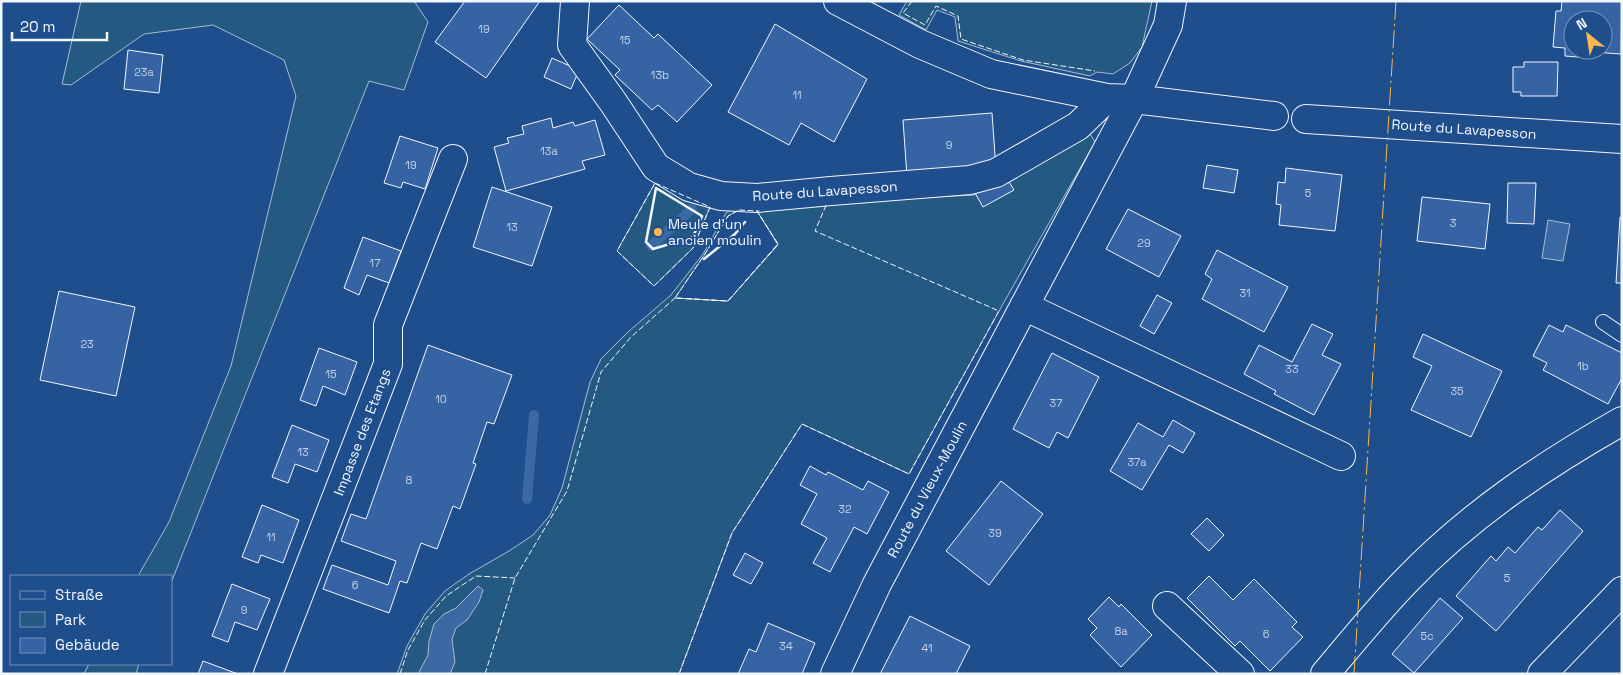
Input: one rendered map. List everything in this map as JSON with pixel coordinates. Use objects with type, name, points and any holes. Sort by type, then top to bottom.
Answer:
[{"type":"street","name":"Route du Lavapesson","points":[[575,1],[572,45],[656,167],[689,187],[722,196],[757,198],[970,180],[996,173],[1078,126],[1107,98]]},
{"type":"street","points":[[838,1],[920,44],[991,74],[1107,98],[1134,99],[1274,116]]},
{"type":"street","name":"Route du Vieux-Moulin","points":[[835,674],[876,584],[1134,99],[1168,25],[1172,1]]},
{"type":"street","name":"Route du Lavapesson","points":[[1306,119],[1622,139]]},
{"type":"street","name":"Impasse des Etangs","points":[[268,674],[388,364],[388,324],[453,159]]},
{"type":"street","points":[[1024,306],[1341,456]]},
{"type":"street","points":[[1325,674],[1406,581],[1452,539],[1524,481],[1622,421]]},
{"type":"street","points":[[1542,674],[1622,591]]},
{"type":"street","points":[[1167,606],[1240,674]]},
{"type":"lane","points":[[1603,322],[1622,335]]},
{"type":"green space","points":[[81,1],[414,1],[428,22],[404,90],[369,81],[172,580],[172,575],[139,575],[169,522],[231,366],[296,96],[284,60],[213,25],[144,34],[71,85],[62,84]]},
{"type":"green space","points":[[907,1],[1152,1],[1142,47],[1130,63],[1113,74],[1097,72],[1090,76],[1021,61],[958,41],[955,17],[937,10],[926,30],[899,15]]},
{"type":"green space","points":[[1089,132],[1095,142],[909,474],[802,424],[732,533],[679,674],[397,674],[407,646],[425,614],[445,591],[533,535],[550,515],[562,488],[590,382],[601,359],[628,332],[671,295],[703,254],[726,213],[734,207],[974,195]],"holes":[[[739,210],[757,211],[778,245],[728,301],[675,298],[728,216]]]},
{"type":"green space","points":[[655,183],[710,207],[693,248],[654,286],[617,251]]},
{"type":"green space","points":[[88,665],[139,665],[136,674],[84,674]]},
{"type":"shaded area","points":[[1548,220],[1570,224],[1563,261],[1542,258]]},
{"type":"shaded area","points":[[478,586],[483,590],[479,602],[467,620],[456,628],[452,639],[455,662],[450,674],[418,674],[428,655],[429,641],[434,624],[444,614],[456,608]]},
{"type":"building","points":[[465,1],[540,1],[486,78],[435,42]]},
{"type":"building","points":[[1562,1],[1622,1],[1621,54],[1613,53],[1613,10],[1563,10],[1563,48],[1553,47],[1556,11],[1561,11]]},
{"type":"building","points":[[619,5],[654,38],[658,34],[712,85],[677,122],[658,105],[652,110],[615,75],[620,70],[587,39]]},
{"type":"building","points":[[775,24],[867,79],[834,142],[801,123],[789,145],[728,112]]},
{"type":"building","points":[[128,50],[163,55],[159,93],[124,89]]},
{"type":"building","points":[[552,58],[579,70],[571,89],[544,77]]},
{"type":"building","points":[[1524,62],[1558,62],[1557,96],[1521,96],[1521,92],[1513,92],[1513,67],[1524,67]]},
{"type":"building","points":[[992,113],[996,169],[907,177],[903,120]]},
{"type":"building","points":[[551,118],[553,128],[573,122],[575,126],[595,120],[605,155],[582,161],[585,169],[506,191],[494,147],[509,143],[507,138],[524,134],[522,126]]},
{"type":"building","points":[[400,136],[438,148],[425,189],[403,182],[401,188],[384,183]]},
{"type":"building","points":[[1207,165],[1238,170],[1234,193],[1203,188]]},
{"type":"building","points":[[1286,168],[1342,175],[1335,231],[1279,225],[1281,205],[1276,204],[1278,182],[1285,183]]},
{"type":"building","points":[[1005,175],[1014,190],[983,207],[975,193]]},
{"type":"building","points":[[1508,183],[1536,183],[1534,224],[1507,223]]},
{"type":"building","points":[[492,187],[552,207],[532,266],[473,247]]},
{"type":"building","points":[[1422,197],[1490,204],[1485,249],[1417,241]]},
{"type":"building","points":[[1128,209],[1181,236],[1159,277],[1106,249]]},
{"type":"building","points":[[1620,217],[1622,217],[1622,283],[1616,283]]},
{"type":"building","points":[[363,237],[401,251],[389,283],[367,275],[359,295],[344,288]]},
{"type":"building","points":[[1217,250],[1288,287],[1264,332],[1202,299],[1212,279],[1205,274]]},
{"type":"building","points":[[59,291],[135,307],[116,396],[40,380]]},
{"type":"building","points":[[1157,295],[1172,303],[1154,334],[1140,326]]},
{"type":"building","points":[[1312,324],[1333,334],[1322,355],[1341,364],[1314,415],[1274,394],[1276,391],[1244,374],[1259,345],[1292,362]]},
{"type":"building","points":[[1549,325],[1563,332],[1566,325],[1622,353],[1622,378],[1608,404],[1543,370],[1547,363],[1533,356]]},
{"type":"building","points":[[1423,334],[1502,371],[1471,437],[1411,410],[1432,366],[1413,357]]},
{"type":"building","points":[[428,345],[512,375],[494,424],[487,422],[473,463],[476,464],[460,509],[453,506],[437,549],[421,543],[407,583],[400,581],[389,613],[323,589],[332,565],[388,585],[396,561],[341,541],[351,514],[366,519]]},
{"type":"building","points":[[319,348],[357,362],[345,395],[323,386],[316,406],[300,400]]},
{"type":"building","points":[[1052,353],[1099,377],[1068,438],[1057,432],[1049,448],[1013,429]]},
{"type":"building","points":[[1173,420],[1195,433],[1183,453],[1169,445],[1142,490],[1110,471],[1138,423],[1163,437]]},
{"type":"building","points":[[292,425],[329,440],[317,472],[295,464],[288,483],[272,477]]},
{"type":"building","points":[[810,466],[826,475],[828,472],[863,490],[868,481],[889,492],[867,534],[854,527],[830,572],[813,563],[827,538],[801,524],[817,494],[800,485]]},
{"type":"building","points":[[1001,481],[1043,514],[989,585],[946,551]]},
{"type":"building","points":[[262,505],[299,520],[283,563],[261,555],[258,563],[242,557]]},
{"type":"building","points":[[1560,510],[1583,531],[1496,631],[1456,596],[1491,556],[1496,561],[1508,547],[1515,553],[1538,527],[1542,530]]},
{"type":"building","points":[[1207,518],[1224,535],[1209,551],[1191,534]]},
{"type":"building","points":[[745,553],[763,563],[751,584],[733,575]]},
{"type":"building","points":[[1209,576],[1233,600],[1254,579],[1297,622],[1292,627],[1303,637],[1270,671],[1240,641],[1235,646],[1187,598]]},
{"type":"building","points":[[232,584],[270,599],[257,630],[235,622],[228,642],[212,636]]},
{"type":"building","points":[[1109,597],[1119,607],[1121,604],[1152,635],[1121,667],[1090,635],[1097,628],[1088,619]]},
{"type":"building","points":[[1440,598],[1463,618],[1414,673],[1392,654]]},
{"type":"building","points":[[910,616],[970,646],[956,674],[880,674]]},
{"type":"building","points":[[768,623],[815,643],[802,674],[738,674],[749,649],[756,652]]},
{"type":"building","points":[[203,661],[238,674],[198,674]]},
{"type":"waterway","points":[[651,246],[692,209]]},
{"type":"waterway","points":[[527,499],[534,415]]},
{"type":"fence","points":[[912,1],[903,13],[925,25],[936,6],[958,16],[961,39],[1023,60],[1095,71]]},
{"type":"fence","points":[[655,183],[710,207],[693,248],[654,286],[617,251],[655,183]]},
{"type":"fence","points":[[679,674],[732,533],[802,424],[909,474],[999,311],[815,231],[827,203]]},
{"type":"fence","points":[[739,210],[757,211],[778,244],[728,301],[675,298],[728,216],[739,210]]},
{"type":"fence","points":[[485,674],[515,578],[567,491],[601,372],[631,337],[675,298],[728,301],[778,244],[757,211],[760,211]]},
{"type":"fence","points":[[400,674],[408,650],[425,620],[446,596],[476,576],[515,578]]},
{"type":"wall","points":[[656,188],[702,216],[693,237],[653,249],[646,242],[656,188]]},
{"type":"wall","points":[[704,259],[735,234],[745,222]]},
{"type":"power","points":[[1354,674],[1396,1]]},
{"type":"place","name":"Meule d’un ancien moulin","points":[[658,232]]}]
